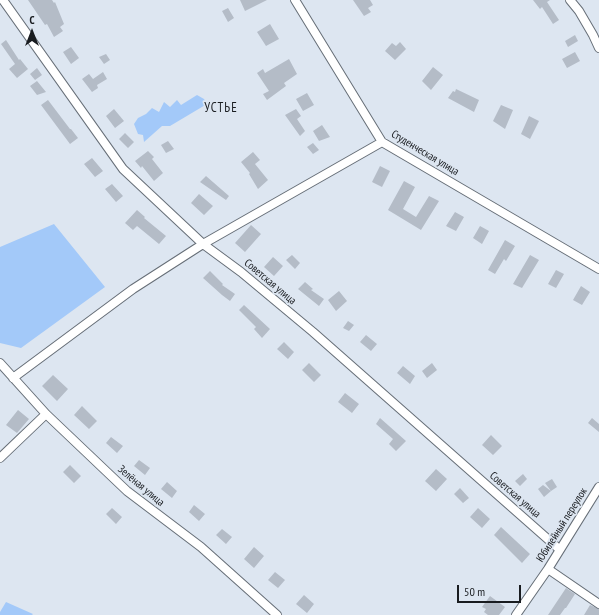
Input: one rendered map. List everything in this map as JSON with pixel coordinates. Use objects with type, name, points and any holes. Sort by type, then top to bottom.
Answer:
[{"type":"street","name":"Советская улица","points":[[3,0],[122,169],[203,244],[241,272],[313,332],[559,550]]},
{"type":"street","name":"Студенческая улица","points":[[295,0],[382,142],[599,269]]},
{"type":"street","points":[[570,0],[579,11],[599,48]]},
{"type":"street","points":[[13,378],[133,289],[203,244],[382,142]]},
{"type":"street","name":"Зелёная улица","points":[[0,363],[46,414],[127,491],[201,547],[277,615]]},
{"type":"street","points":[[0,458],[46,414]]},
{"type":"street","name":"Юбилейный переулок","points":[[516,615],[548,569],[599,487]]},
{"type":"street","points":[[548,569],[599,604]]},
{"type":"shaded area","points":[[197,95],[204,99],[207,104],[170,126],[162,126],[144,142],[143,135],[138,134],[134,124],[138,118],[146,114],[152,108],[159,112],[164,102],[170,107],[177,100],[181,105]]},
{"type":"shaded area","points":[[54,224],[105,287],[21,348],[0,343],[0,247]]},
{"type":"shaded area","points":[[6,602],[33,614],[0,615],[0,612]]},
{"type":"building","points":[[28,0],[52,0],[54,3],[55,2],[64,24],[60,27],[63,31],[54,37],[47,24],[45,25]]},
{"type":"building","points":[[240,0],[267,0],[245,11]]},
{"type":"building","points":[[353,0],[370,0],[373,5],[368,8],[371,12],[364,16]]},
{"type":"building","points":[[533,0],[550,0],[547,2],[559,20],[553,24],[542,7],[540,9]]},
{"type":"building","points":[[228,8],[234,18],[228,22],[222,11]]},
{"type":"building","points":[[270,24],[279,39],[266,46],[257,32]]},
{"type":"building","points":[[575,35],[578,41],[568,47],[565,41]]},
{"type":"building","points":[[6,40],[19,60],[20,59],[28,69],[17,78],[9,69],[15,64],[1,44]]},
{"type":"building","points":[[400,42],[406,49],[395,60],[385,51],[392,43],[396,46]]},
{"type":"building","points":[[71,47],[79,58],[71,64],[63,52]]},
{"type":"building","points":[[575,52],[580,61],[567,68],[562,59]]},
{"type":"building","points":[[106,54],[110,60],[104,64],[99,57]]},
{"type":"building","points":[[289,59],[297,74],[284,83],[286,86],[267,100],[263,94],[269,91],[257,73],[263,69],[265,73]]},
{"type":"building","points":[[433,67],[443,75],[431,90],[422,81]]},
{"type":"building","points":[[37,68],[42,75],[35,80],[30,74]]},
{"type":"building","points":[[103,72],[107,79],[97,85],[98,88],[92,92],[82,79],[89,74],[93,79]]},
{"type":"building","points":[[37,81],[46,92],[37,95],[30,86]]},
{"type":"building","points":[[456,89],[479,100],[474,112],[448,98],[453,91],[455,92]]},
{"type":"building","points":[[307,93],[314,105],[303,111],[296,99]]},
{"type":"building","points":[[48,100],[78,138],[70,144],[41,105]]},
{"type":"building","points":[[501,105],[513,110],[505,129],[493,121]]},
{"type":"building","points":[[114,109],[124,121],[115,128],[106,116]]},
{"type":"building","points":[[296,109],[301,116],[297,119],[305,131],[300,136],[285,115]]},
{"type":"building","points":[[529,116],[539,121],[530,139],[521,134]]},
{"type":"building","points":[[322,125],[330,137],[319,141],[313,131]]},
{"type":"building","points":[[125,133],[134,142],[128,148],[119,139]]},
{"type":"building","points":[[168,141],[174,149],[166,153],[161,145]]},
{"type":"building","points":[[313,143],[319,150],[313,154],[307,147]]},
{"type":"building","points":[[148,151],[154,157],[152,159],[163,173],[154,181],[142,166],[141,168],[135,161]]},
{"type":"building","points":[[253,152],[260,160],[255,164],[268,180],[258,189],[249,174],[250,173],[241,162]]},
{"type":"building","points":[[92,158],[103,171],[95,177],[84,164]]},
{"type":"building","points":[[380,166],[390,171],[382,187],[372,182]]},
{"type":"building","points":[[206,176],[229,196],[226,200],[200,182]]},
{"type":"building","points":[[404,181],[415,187],[403,209],[416,217],[429,196],[439,201],[421,230],[388,210]]},
{"type":"building","points":[[112,184],[123,196],[116,202],[105,189]]},
{"type":"building","points":[[199,194],[213,206],[204,215],[191,203]]},
{"type":"building","points":[[137,210],[145,217],[144,218],[166,236],[159,244],[137,226],[133,230],[125,223]]},
{"type":"building","points":[[455,212],[464,217],[456,231],[446,226]]},
{"type":"building","points":[[251,225],[261,234],[245,252],[235,243]]},
{"type":"building","points":[[480,226],[489,231],[482,244],[473,238]]},
{"type":"building","points":[[505,240],[515,246],[506,261],[504,259],[495,274],[488,270]]},
{"type":"building","points":[[292,255],[300,263],[295,269],[286,260]]},
{"type":"building","points":[[530,255],[539,260],[522,288],[513,284]]},
{"type":"building","points":[[273,257],[283,266],[274,276],[264,267]]},
{"type":"building","points":[[556,270],[564,274],[556,288],[548,284]]},
{"type":"building","points":[[210,271],[223,284],[222,285],[235,294],[230,301],[203,278]]},
{"type":"building","points":[[305,282],[313,289],[311,290],[324,299],[319,306],[298,289]]},
{"type":"building","points":[[581,286],[590,292],[582,305],[573,300]]},
{"type":"building","points":[[339,291],[347,301],[336,311],[328,300]]},
{"type":"building","points":[[244,305],[270,329],[262,338],[254,329],[256,327],[239,310]]},
{"type":"building","points":[[348,321],[354,325],[349,331],[343,328]]},
{"type":"building","points":[[366,335],[377,344],[371,351],[360,342]]},
{"type":"building","points":[[284,342],[294,352],[288,359],[277,349]]},
{"type":"building","points":[[309,363],[321,375],[314,382],[302,370]]},
{"type":"building","points":[[432,363],[437,370],[427,378],[422,371]]},
{"type":"building","points":[[403,366],[415,376],[410,384],[397,373]]},
{"type":"building","points":[[53,375],[68,389],[57,401],[42,386]]},
{"type":"building","points":[[345,393],[359,404],[352,413],[338,402]]},
{"type":"building","points":[[82,406],[97,421],[89,429],[74,415]]},
{"type":"building","points":[[18,410],[29,419],[17,433],[6,425]]},
{"type":"building","points":[[380,418],[406,441],[396,451],[389,444],[393,439],[376,424]]},
{"type":"building","points":[[592,418],[599,424],[599,432],[588,423]]},
{"type":"building","points":[[491,435],[502,446],[493,455],[482,445]]},
{"type":"building","points":[[111,437],[123,446],[117,453],[106,443]]},
{"type":"building","points":[[139,460],[150,468],[145,475],[134,466]]},
{"type":"building","points":[[70,465],[81,476],[74,483],[63,472]]},
{"type":"building","points":[[436,469],[447,479],[436,491],[425,481]]},
{"type":"building","points":[[523,474],[527,479],[520,486],[515,481]]},
{"type":"building","points":[[552,479],[557,487],[551,491],[545,483]]},
{"type":"building","points":[[167,482],[177,491],[172,498],[161,489]]},
{"type":"building","points":[[543,485],[551,491],[544,497],[538,489]]},
{"type":"building","points":[[460,488],[469,498],[463,503],[454,494]]},
{"type":"building","points":[[194,505],[205,514],[199,521],[189,512]]},
{"type":"building","points":[[112,508],[122,517],[116,524],[106,514]]},
{"type":"building","points":[[478,508],[490,519],[482,528],[470,517]]},
{"type":"building","points":[[501,527],[530,554],[522,563],[494,535]]},
{"type":"building","points":[[222,529],[232,537],[226,544],[216,535]]},
{"type":"building","points":[[254,547],[264,556],[254,568],[244,559]]},
{"type":"building","points":[[275,572],[285,580],[278,588],[268,580]]},
{"type":"building","points":[[566,588],[575,594],[566,608],[560,615],[548,615]]},
{"type":"building","points":[[304,595],[314,604],[307,613],[296,604]]},
{"type":"building","points":[[490,596],[505,607],[499,615],[488,615],[484,612],[486,609],[482,607]]},
{"type":"building","points":[[590,605],[599,609],[599,615],[584,615]]},
{"type":"district","name":"УСТЬЕ","points":[[221,108]]}]
